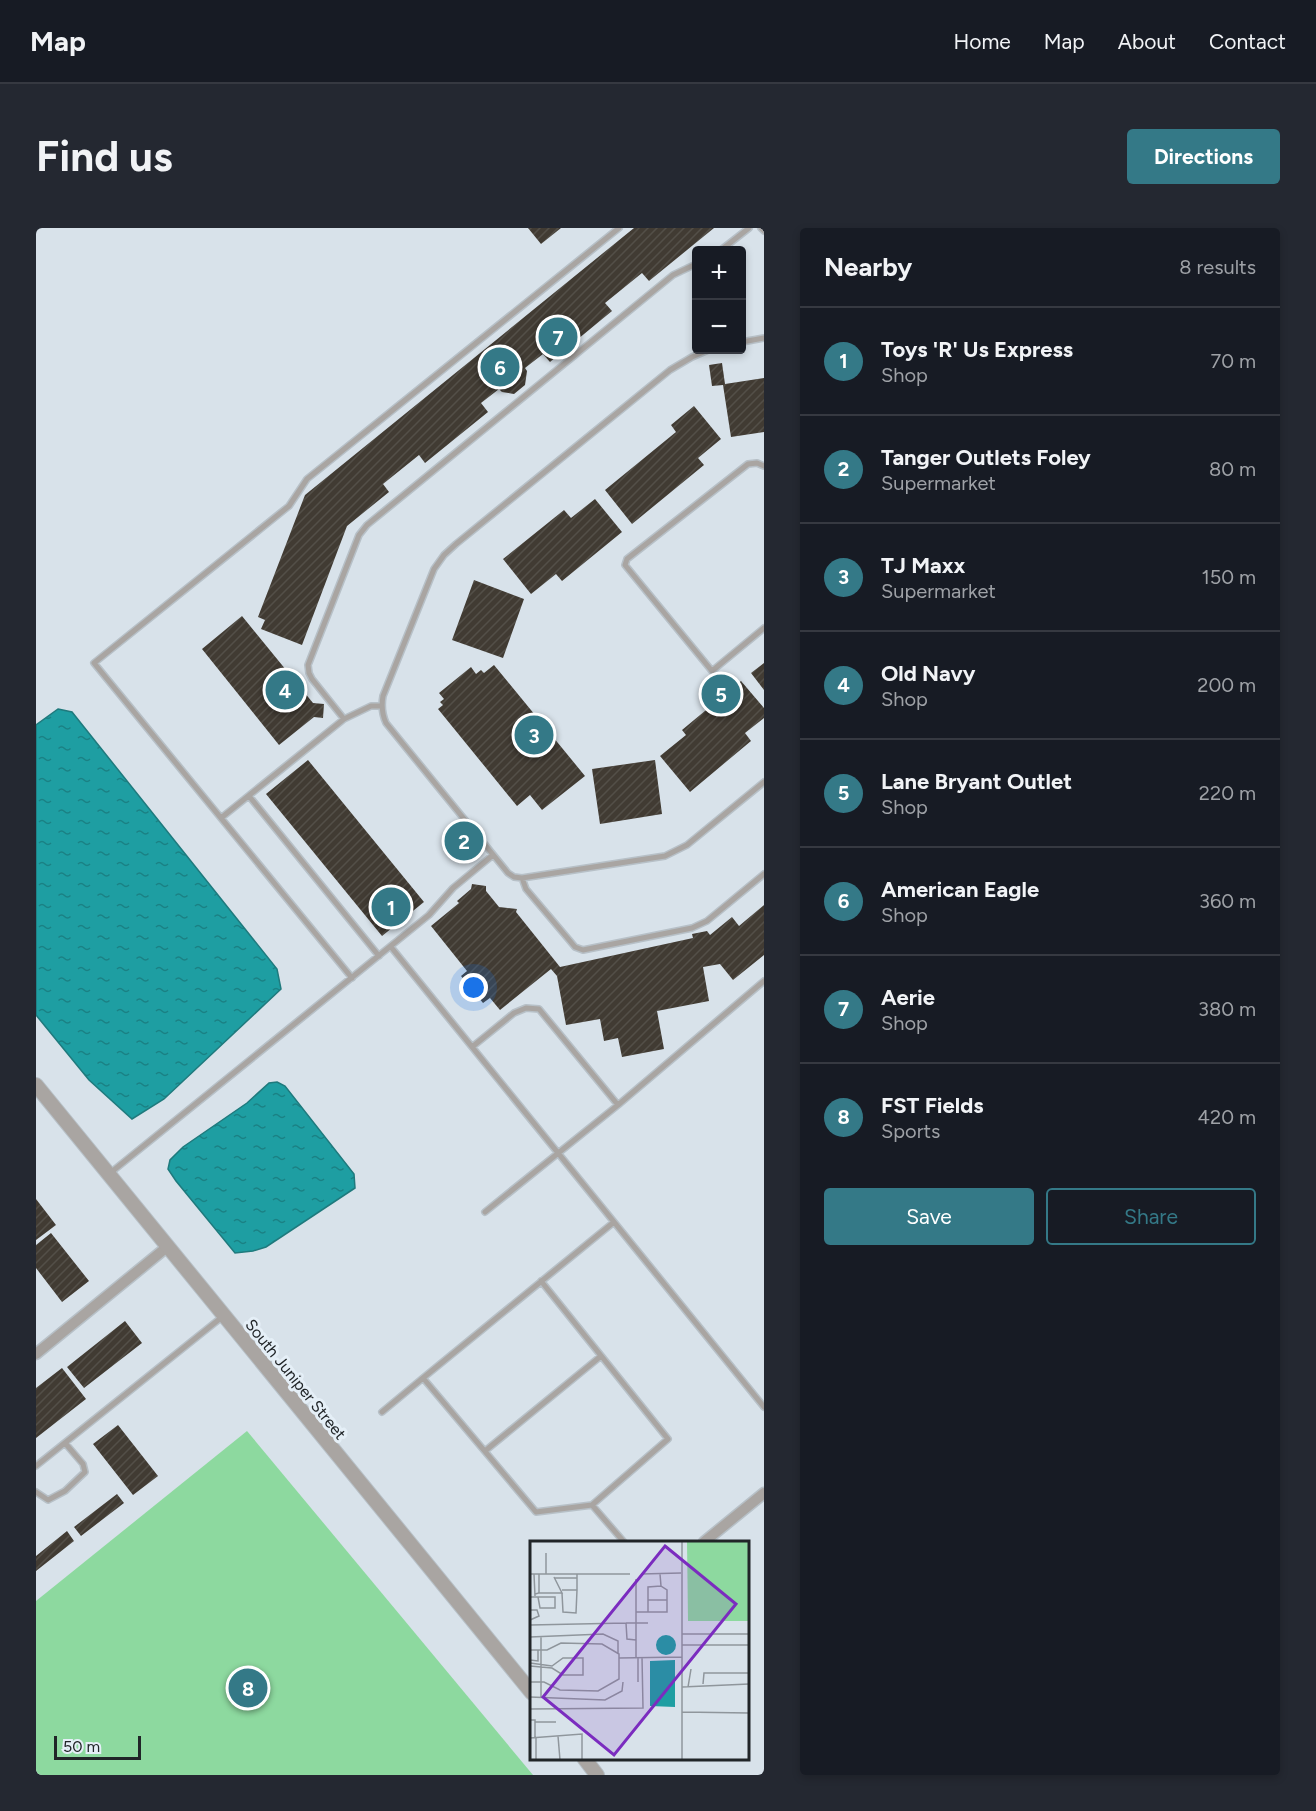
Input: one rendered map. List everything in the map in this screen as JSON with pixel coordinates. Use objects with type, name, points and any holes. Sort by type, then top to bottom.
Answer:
[{"type":"street","name":"South Juniper Street","points":[[36,1085],[530,1689]]},
{"type":"street","points":[[36,1354],[167,1247]]},
{"type":"street","points":[[705,1541],[764,1493]]},
{"type":"street","points":[[586,1760],[597,1775]]},
{"type":"lane","points":[[352,978],[94,663],[289,506],[307,479],[619,228]]},
{"type":"lane","points":[[726,246],[749,228]]},
{"type":"lane","points":[[761,228],[764,231]]},
{"type":"lane","points":[[344,719],[312,679],[308,665],[359,535],[367,525],[673,275],[692,266]]},
{"type":"lane","points":[[746,341],[764,338]]},
{"type":"lane","points":[[699,354],[670,370],[444,555],[434,569],[383,696],[382,715],[386,723],[508,873],[522,879],[665,856],[687,845],[764,782]]},
{"type":"lane","points":[[764,466],[757,463],[748,464],[627,559],[625,565],[712,671],[764,628]]},
{"type":"lane","points":[[221,818],[344,719],[371,706],[381,706]]},
{"type":"lane","points":[[249,796],[379,956]]},
{"type":"lane","points":[[109,1175],[391,947],[429,915],[453,888],[493,855]]},
{"type":"lane","points":[[522,879],[526,889],[575,947],[583,950],[693,928],[707,921],[764,874]]},
{"type":"lane","points":[[391,947],[764,1407]]},
{"type":"lane","points":[[485,1212],[559,1154],[764,981]]},
{"type":"lane","points":[[472,1047],[514,1013],[526,1008],[539,1009],[618,1105]]},
{"type":"lane","points":[[382,1412],[614,1222]]},
{"type":"lane","points":[[423,1378],[536,1512],[592,1505],[668,1439],[540,1281]]},
{"type":"lane","points":[[36,1466],[223,1316]]},
{"type":"lane","points":[[485,1451],[600,1356]]},
{"type":"lane","points":[[36,1492],[48,1500],[65,1491],[86,1472],[83,1464],[65,1443]]},
{"type":"lane","points":[[592,1505],[623,1541]]},
{"type":"green space","points":[[247,1431],[533,1775],[36,1775],[36,1601]]},
{"type":"water","points":[[58,709],[72,712],[277,969],[281,989],[164,1099],[132,1119],[89,1080],[36,1015],[36,725]]},
{"type":"water","points":[[277,1082],[285,1086],[354,1174],[355,1188],[266,1247],[235,1253],[176,1181],[168,1169],[170,1160],[183,1147],[247,1103],[269,1083]]},
{"type":"building","points":[[528,228],[561,228],[541,244]]},
{"type":"building","points":[[634,228],[714,228],[649,281],[642,273],[605,303],[612,311],[550,362],[543,354],[525,368],[527,371],[525,385],[514,394],[502,392],[499,389],[481,403],[488,412],[425,463],[419,455],[383,484],[389,492],[347,526],[302,645],[261,629],[265,620],[258,617],[305,495]]},
{"type":"building","points":[[722,363],[725,384],[764,378],[764,432],[731,437],[723,385],[712,386],[709,365]]},
{"type":"building","points":[[694,406],[721,439],[698,458],[704,465],[632,524],[605,490],[676,432],[671,425]]},
{"type":"building","points":[[595,499],[622,532],[562,581],[556,574],[531,594],[503,559],[564,510],[571,518]]},
{"type":"building","points":[[474,580],[524,599],[503,658],[452,640]]},
{"type":"building","points":[[242,616],[313,703],[324,704],[323,718],[314,717],[279,745],[202,649]]},
{"type":"building","points":[[764,663],[764,690],[751,673]]},
{"type":"building","points":[[494,665],[585,776],[542,810],[530,795],[517,806],[438,709],[443,705],[440,702],[444,699],[439,693],[471,667],[476,674],[481,670],[484,673]]},
{"type":"building","points":[[741,681],[764,708],[764,718],[745,733],[751,741],[690,792],[660,756],[686,735],[682,730]]},
{"type":"building","points":[[308,760],[424,902],[382,936],[266,794]]},
{"type":"building","points":[[655,760],[662,814],[600,824],[592,769]]},
{"type":"building","points":[[472,884],[486,886],[486,891],[499,907],[517,909],[516,912],[560,967],[693,938],[692,934],[707,931],[710,935],[732,917],[739,926],[764,905],[764,955],[733,980],[720,964],[703,967],[709,1001],[657,1011],[664,1049],[622,1057],[618,1038],[604,1041],[600,1019],[566,1025],[557,976],[551,969],[500,1010],[490,998],[483,1003],[461,976],[467,971],[431,926],[459,903],[457,901],[471,889]]},
{"type":"building","points":[[36,1199],[56,1225],[36,1240]]},
{"type":"building","points":[[51,1233],[89,1281],[62,1302],[36,1268],[36,1245]]},
{"type":"building","points":[[125,1321],[142,1343],[84,1388],[67,1367]]},
{"type":"building","points":[[62,1368],[86,1399],[36,1438],[36,1388]]},
{"type":"building","points":[[118,1425],[158,1476],[133,1495],[93,1444]]},
{"type":"building","points":[[117,1494],[124,1503],[81,1536],[74,1527]]},
{"type":"building","points":[[67,1531],[74,1541],[36,1571],[36,1556]]},
{"type":"place","name":"Aerie","points":[[558,337]]},
{"type":"place","name":"American Eagle","points":[[500,367]]},
{"type":"place","name":"Old Navy","points":[[285,690]]},
{"type":"place","name":"Lane Bryant Outlet","points":[[721,694]]},
{"type":"place","name":"TJ Maxx","points":[[534,735]]},
{"type":"place","name":"Tanger Outlets Foley","points":[[464,841]]},
{"type":"place","name":"Toys 'R' Us Express","points":[[391,907]]},
{"type":"place","name":"FST Fields","points":[[248,1688]]}]
